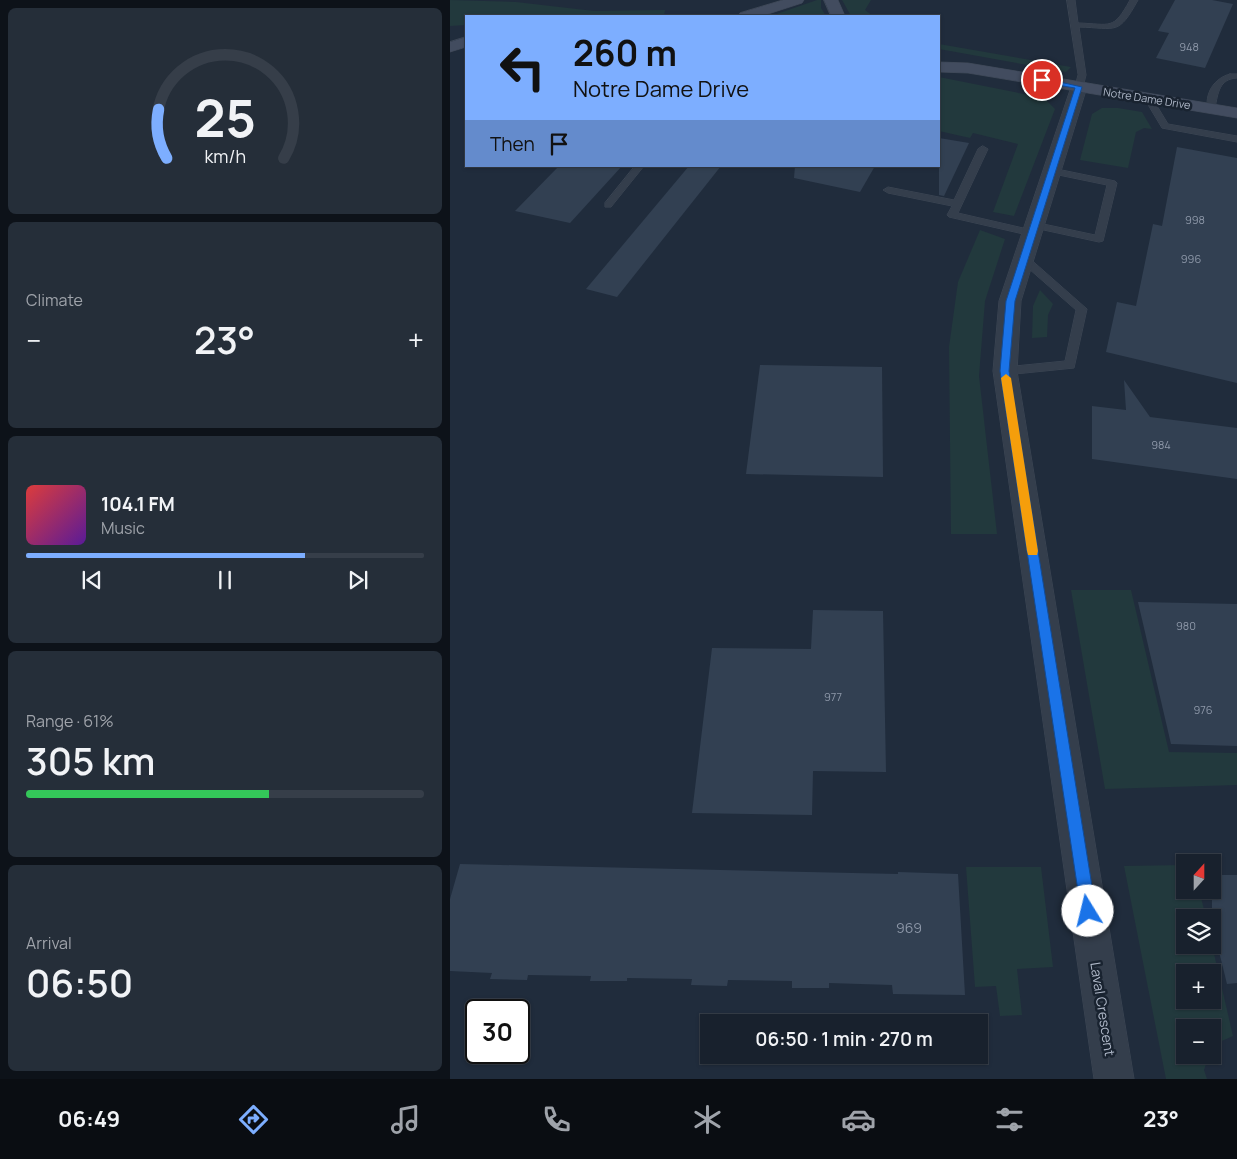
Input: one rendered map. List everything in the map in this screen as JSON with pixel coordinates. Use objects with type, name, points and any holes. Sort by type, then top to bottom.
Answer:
[{"type":"street","points":[[749,15],[797,0]]},
{"type":"street","points":[[831,0],[838,15]]},
{"type":"street","points":[[450,37],[465,36]]},
{"type":"street","points":[[450,47],[465,42]]},
{"type":"street","name":"Notre Dame Drive","points":[[940,58],[968,68]]},
{"type":"street","name":"Notre Dame Drive","points":[[940,67],[968,68],[1237,113]]},
{"type":"street","name":"Laval Crescent","points":[[1079,87],[1010,301],[1005,371],[1114,1079]]},
{"type":"lane","points":[[1071,0],[1082,75],[1079,87]]},
{"type":"lane","points":[[1076,25],[1115,26],[1123,20],[1134,0]]},
{"type":"lane","points":[[1211,108],[1216,84],[1222,79],[1237,76]]},
{"type":"lane","points":[[1148,98],[1164,126],[1237,139]]},
{"type":"lane","points":[[983,149],[952,216],[1030,239],[1099,239],[1112,183],[1052,171]]},
{"type":"lane","points":[[608,205],[639,167]]},
{"type":"lane","points":[[888,190],[958,204]]},
{"type":"lane","points":[[1005,371],[1070,365],[1082,309],[1030,239]]},
{"type":"green space","points":[[450,0],[516,2],[594,11],[665,10],[664,15],[465,15],[465,25],[450,26]]},
{"type":"green space","points":[[821,0],[821,8],[825,15],[774,15]]},
{"type":"green space","points":[[842,0],[871,0],[865,10],[872,15],[850,15]]},
{"type":"green space","points":[[940,44],[1071,67],[1066,72],[940,49]]},
{"type":"green space","points":[[940,77],[1044,98],[1055,109],[1014,216],[993,212],[1018,144],[973,133],[970,138],[940,131]]},
{"type":"green space","points":[[1102,108],[1118,108],[1142,112],[1152,129],[1144,128],[1136,132],[1128,168],[1080,160],[1092,114]]},
{"type":"green space","points":[[980,230],[1005,239],[985,301],[979,376],[997,534],[951,534],[949,347],[958,282]]},
{"type":"green space","points":[[1040,290],[1053,304],[1048,315],[1047,337],[1032,338],[1033,306]]},
{"type":"green space","points":[[1071,590],[1131,590],[1169,752],[1237,753],[1237,785],[1105,789]]},
{"type":"green space","points":[[1176,865],[1176,899],[1201,899],[1204,909],[1176,909],[1176,954],[1214,954],[1216,964],[1176,964],[1176,1009],[1221,1009],[1221,984],[1233,1036],[1221,1041],[1221,1019],[1176,1019],[1176,1064],[1206,1064],[1204,1070],[1207,1079],[1166,1079],[1124,866]]},
{"type":"green space","points":[[966,867],[1041,867],[1053,967],[1017,969],[1022,1015],[1000,1016],[996,986],[975,987]]},
{"type":"building","points":[[1175,0],[1212,0],[1233,4],[1205,68],[1156,58],[1169,33],[1158,31]]},
{"type":"building","points":[[940,138],[969,143],[944,196],[939,195]]},
{"type":"building","points":[[1177,147],[1237,158],[1237,383],[1106,352],[1117,302],[1136,306],[1153,224],[1162,226]]},
{"type":"building","points":[[558,167],[621,167],[570,223],[515,211]]},
{"type":"building","points":[[688,167],[720,167],[617,297],[586,289]]},
{"type":"building","points":[[795,167],[874,167],[860,192],[794,178]]},
{"type":"building","points":[[760,365],[882,367],[883,477],[746,474]]},
{"type":"building","points":[[1124,380],[1150,417],[1237,428],[1237,479],[1092,459],[1092,406],[1126,410]]},
{"type":"building","points":[[1138,602],[1237,604],[1237,746],[1171,744]]},
{"type":"building","points":[[813,610],[883,611],[886,772],[813,771],[812,815],[692,813],[712,648],[811,649]]},
{"type":"building","points":[[460,864],[958,874],[965,995],[893,994],[892,985],[829,983],[829,988],[792,988],[792,981],[728,980],[727,986],[691,985],[692,979],[627,978],[627,981],[590,981],[591,976],[528,975],[527,980],[490,979],[492,973],[450,971],[450,899]]},
{"type":"building","points":[[1221,875],[1237,875],[1237,983],[1227,984],[1220,954],[1221,909],[1212,909],[1212,899],[1221,899]]},
{"type":"slow traffic","points":[[1006,378],[1033,551]]},
{"type":"route","points":[[1042,80],[1079,87],[1010,301],[1005,371],[1088,911]]}]
